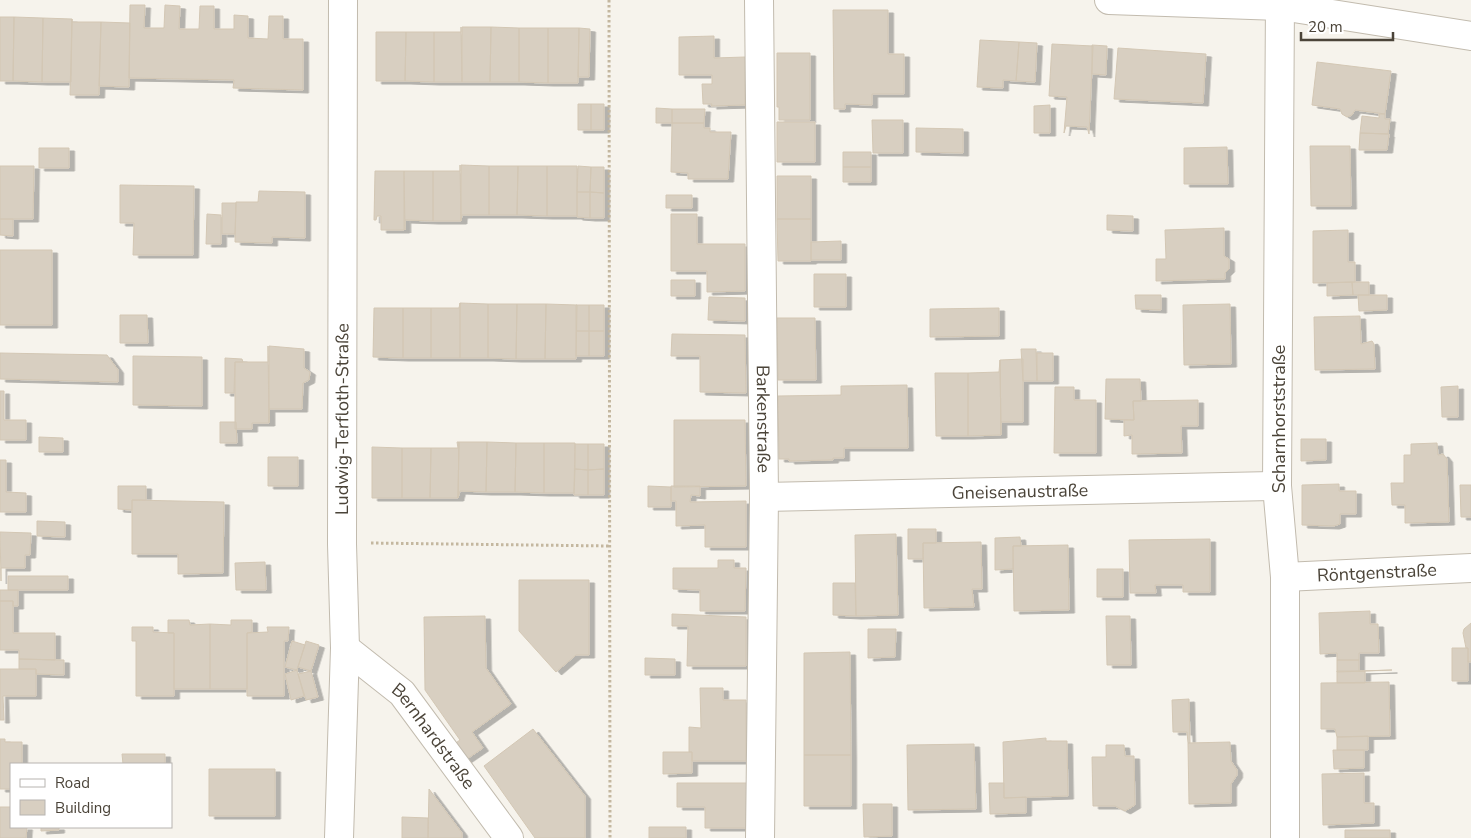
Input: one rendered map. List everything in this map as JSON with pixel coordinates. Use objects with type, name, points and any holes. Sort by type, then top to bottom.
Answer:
[{"type":"street","name":"Ludwig-Terfloth-Straße","points":[[338,838],[345,648],[342,544],[343,0]]},
{"type":"street","name":"Barkenstraße","points":[[759,0],[764,497],[760,838]]},
{"type":"street","points":[[1109,0],[1281,3],[1471,36]]},
{"type":"street","name":"Scharnhorststraße","points":[[1281,3],[1278,486],[1285,577],[1285,838]]},
{"type":"street","name":"Gneisenaustraße","points":[[764,497],[1278,486]]},
{"type":"street","name":"Röntgenstraße","points":[[1285,577],[1471,568]]},
{"type":"street","name":"Bernhardstraße","points":[[345,648],[402,693],[509,838]]},
{"type":"path","points":[[609,0],[610,838]]},
{"type":"path","points":[[342,544],[610,546]]},
{"type":"building","points":[[130,5],[145,5],[144,28],[164,28],[165,5],[180,6],[179,29],[199,29],[200,6],[214,6],[214,29],[234,29],[234,15],[248,16],[248,38],[268,39],[269,16],[283,16],[283,39],[303,39],[303,90],[233,88],[234,80],[129,78]]},
{"type":"building","points":[[833,10],[888,10],[888,54],[904,54],[904,94],[872,94],[872,105],[845,104],[845,109],[834,109]]},
{"type":"building","points":[[0,17],[14,17],[13,81],[0,81]]},
{"type":"building","points":[[14,17],[43,18],[42,82],[13,81]]},
{"type":"building","points":[[43,18],[72,19],[71,82],[42,82]]},
{"type":"building","points":[[72,19],[72,22],[101,22],[99,95],[70,95]]},
{"type":"building","points":[[101,22],[130,23],[129,87],[99,86]]},
{"type":"building","points":[[461,27],[462,82],[434,82],[434,32],[461,32]]},
{"type":"building","points":[[462,27],[491,27],[490,82],[462,82]]},
{"type":"building","points":[[491,27],[519,28],[519,82],[490,82]]},
{"type":"building","points":[[519,28],[548,28],[548,83],[519,82]]},
{"type":"building","points":[[548,28],[579,28],[578,83],[548,83]]},
{"type":"building","points":[[579,28],[590,29],[589,77],[578,77]]},
{"type":"building","points":[[376,32],[406,32],[405,81],[376,81]]},
{"type":"building","points":[[406,32],[434,32],[434,82],[405,81]]},
{"type":"building","points":[[714,36],[714,58],[745,57],[745,105],[711,106],[712,104],[703,104],[702,84],[712,84],[712,75],[679,75],[679,37]]},
{"type":"building","points":[[980,40],[1019,42],[1016,81],[1003,80],[1003,88],[977,87]]},
{"type":"building","points":[[1019,42],[1037,43],[1035,82],[1016,81]]},
{"type":"building","points":[[1052,44],[1093,46],[1089,134],[1087,127],[1066,126],[1064,133],[1067,97],[1049,96]]},
{"type":"building","points":[[1092,45],[1107,46],[1106,75],[1092,74]]},
{"type":"building","points":[[1118,48],[1206,54],[1203,103],[1114,99]]},
{"type":"building","points":[[777,53],[810,53],[810,120],[779,120],[779,107],[777,107]]},
{"type":"building","points":[[1317,62],[1391,71],[1385,114],[1355,110],[1352,115],[1347,117],[1342,114],[1340,109],[1312,105]]},
{"type":"building","points":[[578,104],[591,104],[591,130],[578,130]]},
{"type":"building","points":[[591,104],[604,104],[604,130],[591,130]]},
{"type":"building","points":[[1050,105],[1050,133],[1034,133],[1034,106]]},
{"type":"building","points":[[656,108],[672,109],[672,123],[656,123]]},
{"type":"building","points":[[672,109],[705,109],[704,123],[672,123]]},
{"type":"building","points":[[1379,114],[1385,114],[1385,119],[1390,119],[1388,134],[1360,133],[1362,116],[1379,118]]},
{"type":"building","points":[[872,120],[903,120],[903,153],[873,153]]},
{"type":"building","points":[[777,122],[815,122],[815,162],[777,162]]},
{"type":"building","points":[[672,123],[704,123],[704,128],[710,128],[710,132],[731,132],[728,179],[688,179],[688,173],[671,172]]},
{"type":"building","points":[[916,128],[963,129],[963,153],[916,152]]},
{"type":"building","points":[[1360,133],[1389,134],[1387,150],[1359,150]]},
{"type":"building","points":[[1310,146],[1350,146],[1351,206],[1311,206]]},
{"type":"building","points":[[1227,147],[1228,184],[1184,184],[1184,148]]},
{"type":"building","points":[[39,148],[69,148],[69,168],[39,168]]},
{"type":"building","points":[[843,152],[871,152],[871,167],[843,167]]},
{"type":"building","points":[[460,165],[461,221],[433,221],[433,171],[460,171]]},
{"type":"building","points":[[461,165],[489,166],[489,215],[462,215],[461,221]]},
{"type":"building","points":[[0,166],[34,166],[33,219],[0,219]]},
{"type":"building","points":[[489,166],[518,166],[517,215],[489,215]]},
{"type":"building","points":[[518,166],[547,166],[547,216],[517,215]]},
{"type":"building","points":[[547,166],[577,166],[577,216],[547,216]]},
{"type":"building","points":[[578,166],[591,167],[590,192],[577,192]]},
{"type":"building","points":[[591,167],[604,167],[604,193],[590,192]]},
{"type":"building","points":[[843,167],[871,167],[871,182],[843,182]]},
{"type":"building","points":[[375,171],[404,171],[404,230],[381,230],[381,216],[377,216],[376,220],[374,220]]},
{"type":"building","points":[[404,171],[433,171],[433,221],[405,220],[405,230]]},
{"type":"building","points":[[777,176],[811,176],[811,219],[777,219]]},
{"type":"building","points":[[120,185],[194,186],[193,255],[133,255],[134,223],[120,223]]},
{"type":"building","points":[[259,191],[305,192],[305,238],[272,237],[272,243],[235,242],[236,202],[258,202]]},
{"type":"building","points":[[577,192],[590,192],[590,218],[577,217]]},
{"type":"building","points":[[590,192],[604,193],[604,218],[590,218]]},
{"type":"building","points":[[666,195],[692,195],[692,208],[666,208]]},
{"type":"building","points":[[222,203],[236,203],[235,234],[222,234]]},
{"type":"building","points":[[207,214],[221,215],[221,244],[206,244]]},
{"type":"building","points":[[671,214],[697,214],[697,244],[745,244],[745,291],[707,292],[707,271],[671,271]]},
{"type":"building","points":[[1107,215],[1133,216],[1133,231],[1107,230]]},
{"type":"building","points":[[0,219],[13,219],[13,236],[0,235]]},
{"type":"building","points":[[777,219],[811,219],[811,261],[778,261]]},
{"type":"building","points":[[1224,228],[1224,256],[1229,259],[1229,269],[1225,273],[1225,279],[1156,281],[1156,259],[1166,259],[1165,230]]},
{"type":"building","points":[[1348,230],[1348,262],[1355,262],[1355,282],[1313,283],[1313,231]]},
{"type":"building","points":[[841,241],[841,260],[811,260],[811,242]]},
{"type":"building","points":[[0,250],[52,250],[52,325],[0,325]]},
{"type":"building","points":[[814,274],[846,274],[846,307],[814,307]]},
{"type":"building","points":[[671,280],[695,280],[695,296],[671,296]]},
{"type":"building","points":[[1352,282],[1353,295],[1327,296],[1327,283]]},
{"type":"building","points":[[1352,282],[1369,282],[1369,295],[1353,295]]},
{"type":"building","points":[[1135,295],[1161,295],[1161,310],[1136,309]]},
{"type":"building","points":[[1358,295],[1387,295],[1387,310],[1359,311]]},
{"type":"building","points":[[709,297],[745,298],[745,321],[708,320]]},
{"type":"building","points":[[460,303],[488,304],[488,358],[460,358]]},
{"type":"building","points":[[460,303],[460,358],[431,358],[431,308],[459,308]]},
{"type":"building","points":[[488,304],[517,304],[516,359],[488,358]]},
{"type":"building","points":[[517,304],[546,304],[545,359],[516,359]]},
{"type":"building","points":[[546,304],[577,305],[576,359],[545,359]]},
{"type":"building","points":[[1230,304],[1231,364],[1184,365],[1183,305]]},
{"type":"building","points":[[576,305],[589,305],[589,331],[576,331]]},
{"type":"building","points":[[589,305],[604,305],[604,331],[589,331]]},
{"type":"building","points":[[374,308],[403,308],[403,358],[373,357]]},
{"type":"building","points":[[403,308],[431,308],[431,358],[403,358]]},
{"type":"building","points":[[999,308],[999,336],[930,337],[930,309]]},
{"type":"building","points":[[120,315],[147,315],[148,343],[120,343]]},
{"type":"building","points":[[1360,316],[1361,344],[1372,341],[1374,344],[1375,369],[1315,370],[1314,317]]},
{"type":"building","points":[[777,318],[815,318],[816,380],[778,380]]},
{"type":"building","points":[[576,331],[589,331],[589,356],[576,356]]},
{"type":"building","points":[[589,331],[604,331],[604,356],[589,356]]},
{"type":"building","points":[[672,334],[745,335],[746,393],[700,392],[700,356],[671,356]]},
{"type":"building","points":[[268,346],[269,423],[252,423],[252,429],[235,429],[235,362],[268,362]]},
{"type":"building","points":[[269,346],[304,349],[304,368],[310,372],[309,380],[303,383],[302,409],[269,409]]},
{"type":"building","points":[[1021,349],[1036,349],[1037,381],[1023,381]]},
{"type":"building","points":[[0,353],[107,355],[118,370],[118,382],[0,379]]},
{"type":"building","points":[[1037,353],[1053,353],[1053,381],[1037,381]]},
{"type":"building","points":[[133,356],[202,357],[202,406],[133,405]]},
{"type":"building","points":[[225,358],[242,359],[243,362],[235,362],[234,393],[225,393]]},
{"type":"building","points":[[1023,359],[1023,422],[1001,422],[1001,435],[1000,360]]},
{"type":"building","points":[[1000,360],[1001,435],[968,436],[968,373],[999,372]]},
{"type":"building","points":[[935,373],[968,373],[968,436],[936,436]]},
{"type":"building","points":[[1106,379],[1140,379],[1141,401],[1133,401],[1134,420],[1105,419]]},
{"type":"building","points":[[907,385],[908,448],[844,448],[844,458],[833,458],[833,460],[789,461],[789,459],[779,459],[778,396],[841,395],[841,386]]},
{"type":"building","points":[[1458,386],[1458,417],[1442,417],[1441,387]]},
{"type":"building","points":[[1055,387],[1074,387],[1074,400],[1096,400],[1096,453],[1054,453]]},
{"type":"building","points":[[0,391],[4,391],[4,420],[26,420],[26,440],[0,440]]},
{"type":"building","points":[[1198,400],[1198,426],[1181,426],[1182,453],[1132,454],[1132,435],[1124,436],[1124,420],[1134,420],[1133,401]]},
{"type":"building","points":[[674,420],[745,420],[746,486],[674,487]]},
{"type":"building","points":[[220,422],[236,422],[237,443],[220,443]]},
{"type":"building","points":[[39,437],[63,438],[63,452],[39,452]]},
{"type":"building","points":[[1301,439],[1326,439],[1326,460],[1301,461]]},
{"type":"building","points":[[457,442],[459,442],[458,498],[430,498],[431,448],[458,448]]},
{"type":"building","points":[[459,442],[487,442],[486,492],[460,491],[458,498]]},
{"type":"building","points":[[487,442],[516,443],[515,492],[486,492]]},
{"type":"building","points":[[516,443],[544,443],[544,493],[515,492]]},
{"type":"building","points":[[544,443],[575,443],[574,493],[544,493]]},
{"type":"building","points":[[1437,443],[1438,455],[1443,454],[1447,459],[1449,522],[1405,523],[1405,505],[1392,505],[1391,483],[1404,483],[1404,455],[1411,455],[1411,444]]},
{"type":"building","points":[[575,444],[588,444],[588,470],[575,469]]},
{"type":"building","points":[[588,444],[604,444],[604,469],[588,470]]},
{"type":"building","points":[[372,447],[402,448],[402,498],[372,498]]},
{"type":"building","points":[[402,448],[431,448],[430,498],[402,498]]},
{"type":"building","points":[[268,457],[298,457],[298,486],[268,486]]},
{"type":"building","points":[[0,460],[6,460],[6,492],[26,493],[26,512],[0,512]]},
{"type":"building","points":[[575,469],[588,470],[588,495],[574,495]]},
{"type":"building","points":[[604,469],[604,495],[588,495],[588,470]]},
{"type":"building","points":[[1339,484],[1339,491],[1356,491],[1356,514],[1340,514],[1340,524],[1334,526],[1302,525],[1302,485]]},
{"type":"building","points":[[1460,485],[1471,485],[1471,517],[1461,517]]},
{"type":"building","points":[[118,486],[146,486],[146,500],[132,500],[132,510],[118,509]]},
{"type":"building","points":[[648,486],[671,487],[671,507],[648,507]]},
{"type":"building","points":[[671,486],[700,486],[700,496],[691,495],[690,502],[746,501],[746,547],[705,547],[705,525],[676,526],[676,501],[671,501]]},
{"type":"building","points":[[132,500],[224,502],[223,573],[178,574],[178,554],[132,554]]},
{"type":"building","points":[[37,521],[65,522],[65,537],[37,536]]},
{"type":"building","points":[[908,529],[936,529],[936,543],[923,543],[923,559],[908,559]]},
{"type":"building","points":[[0,532],[31,533],[30,555],[25,555],[25,568],[1,568],[1,581]]},
{"type":"building","points":[[896,534],[898,615],[856,616],[855,535]]},
{"type":"building","points":[[1020,537],[1021,546],[1013,546],[1013,569],[995,570],[995,538]]},
{"type":"building","points":[[1210,539],[1210,592],[1183,592],[1183,585],[1155,585],[1156,593],[1130,593],[1129,540]]},
{"type":"building","points":[[981,542],[982,589],[972,589],[974,607],[924,608],[923,543]]},
{"type":"building","points":[[1068,545],[1069,610],[1014,611],[1013,546]]},
{"type":"building","points":[[718,560],[734,560],[734,568],[746,568],[745,611],[700,611],[700,590],[673,589],[673,568],[718,568]]},
{"type":"building","points":[[265,562],[266,590],[236,590],[235,563]]},
{"type":"building","points":[[1097,569],[1123,569],[1123,597],[1097,597]]},
{"type":"building","points":[[8,576],[68,576],[68,590],[8,590]]},
{"type":"building","points":[[519,580],[589,580],[589,655],[576,655],[556,672],[519,631]]},
{"type":"building","points":[[833,583],[855,583],[856,616],[833,615]]},
{"type":"building","points":[[0,590],[18,590],[18,606],[13,606],[13,601],[0,601]]},
{"type":"building","points":[[0,601],[13,601],[13,633],[55,633],[55,660],[19,659],[19,650],[0,650]]},
{"type":"building","points":[[1370,611],[1370,624],[1378,624],[1379,653],[1359,653],[1359,660],[1337,660],[1337,653],[1320,654],[1319,613]]},
{"type":"building","points":[[672,614],[746,617],[746,666],[687,666],[688,626],[672,626]]},
{"type":"building","points":[[485,616],[486,668],[511,704],[472,732],[483,748],[464,761],[453,745],[460,740],[425,690],[424,617]]},
{"type":"building","points":[[1106,616],[1130,616],[1131,665],[1107,665]]},
{"type":"building","points":[[168,620],[189,620],[190,625],[210,624],[210,689],[174,689],[174,633],[168,633]]},
{"type":"building","points":[[231,620],[252,620],[252,632],[247,633],[247,689],[210,689],[210,624],[231,625]]},
{"type":"building","points":[[1471,623],[1471,662],[1468,662],[1468,648],[1466,648],[1463,633],[1464,629]]},
{"type":"building","points":[[132,627],[153,627],[153,632],[174,633],[174,696],[136,696],[136,641],[132,641]]},
{"type":"building","points":[[267,627],[289,627],[288,641],[284,641],[284,696],[247,696],[247,633],[268,632]]},
{"type":"building","points":[[868,629],[896,629],[895,657],[868,658]]},
{"type":"building","points":[[292,641],[305,645],[297,670],[285,667]]},
{"type":"building","points":[[306,641],[319,645],[311,671],[298,667]]},
{"type":"building","points":[[1452,648],[1468,648],[1468,681],[1452,681]]},
{"type":"building","points":[[850,652],[851,755],[804,755],[804,653]]},
{"type":"building","points":[[645,658],[675,659],[675,675],[645,675]]},
{"type":"building","points":[[19,659],[64,660],[64,675],[36,674],[36,669],[19,669]]},
{"type":"building","points":[[1337,660],[1359,660],[1359,671],[1392,670],[1337,672]]},
{"type":"building","points":[[0,669],[36,669],[36,696],[3,696],[4,720],[0,720]]},
{"type":"building","points":[[297,670],[304,696],[291,700],[285,674]]},
{"type":"building","points":[[311,671],[318,697],[306,700],[298,674]]},
{"type":"building","points":[[1337,671],[1365,671],[1365,683],[1337,683]]},
{"type":"building","points":[[1389,682],[1390,736],[1337,737],[1335,729],[1321,729],[1321,683]]},
{"type":"building","points":[[700,688],[723,688],[723,700],[746,700],[746,761],[692,761],[692,752],[689,752],[689,727],[701,728]]},
{"type":"building","points":[[1189,699],[1190,743],[1188,743],[1187,732],[1173,732],[1172,700]]},
{"type":"building","points":[[533,729],[585,796],[585,838],[535,838],[484,766]]},
{"type":"building","points":[[1368,736],[1368,750],[1337,750],[1337,737]]},
{"type":"building","points":[[1046,738],[1046,741],[1067,741],[1068,796],[1004,798],[1003,742]]},
{"type":"building","points":[[0,739],[5,739],[5,742],[22,742],[22,763],[10,763],[10,789],[0,789]]},
{"type":"building","points":[[1230,742],[1231,761],[1237,770],[1237,775],[1231,784],[1231,803],[1189,804],[1188,743]]},
{"type":"building","points":[[974,744],[976,809],[908,810],[907,745]]},
{"type":"building","points":[[1106,745],[1124,745],[1125,756],[1134,756],[1135,805],[1125,811],[1115,806],[1093,806],[1092,757],[1106,757]]},
{"type":"building","points":[[1333,750],[1364,750],[1364,768],[1334,769]]},
{"type":"building","points":[[663,752],[692,752],[692,773],[663,774]]},
{"type":"building","points":[[122,754],[165,754],[165,763],[123,763]]},
{"type":"building","points":[[804,755],[851,755],[851,806],[804,806]]},
{"type":"building","points":[[209,769],[275,769],[275,816],[209,816]]},
{"type":"building","points":[[1364,773],[1364,803],[1374,803],[1374,823],[1323,825],[1322,774]]},
{"type":"building","points":[[677,783],[747,783],[746,828],[705,828],[705,807],[677,807]]},
{"type":"building","points":[[989,783],[1004,783],[1004,798],[1026,797],[1026,813],[990,814]]},
{"type":"building","points":[[429,789],[462,833],[462,838],[428,838]]},
{"type":"building","points":[[863,804],[892,804],[892,836],[864,837]]},
{"type":"building","points":[[0,807],[10,807],[10,828],[27,828],[26,838],[0,838]]},
{"type":"building","points":[[402,817],[428,818],[428,838],[402,838]]},
{"type":"building","points":[[649,827],[686,827],[686,838],[649,838]]},
{"type":"building","points":[[41,828],[59,828],[59,830],[41,831]]},
{"type":"building","points":[[1345,830],[1390,830],[1390,838],[1345,838]]}]
